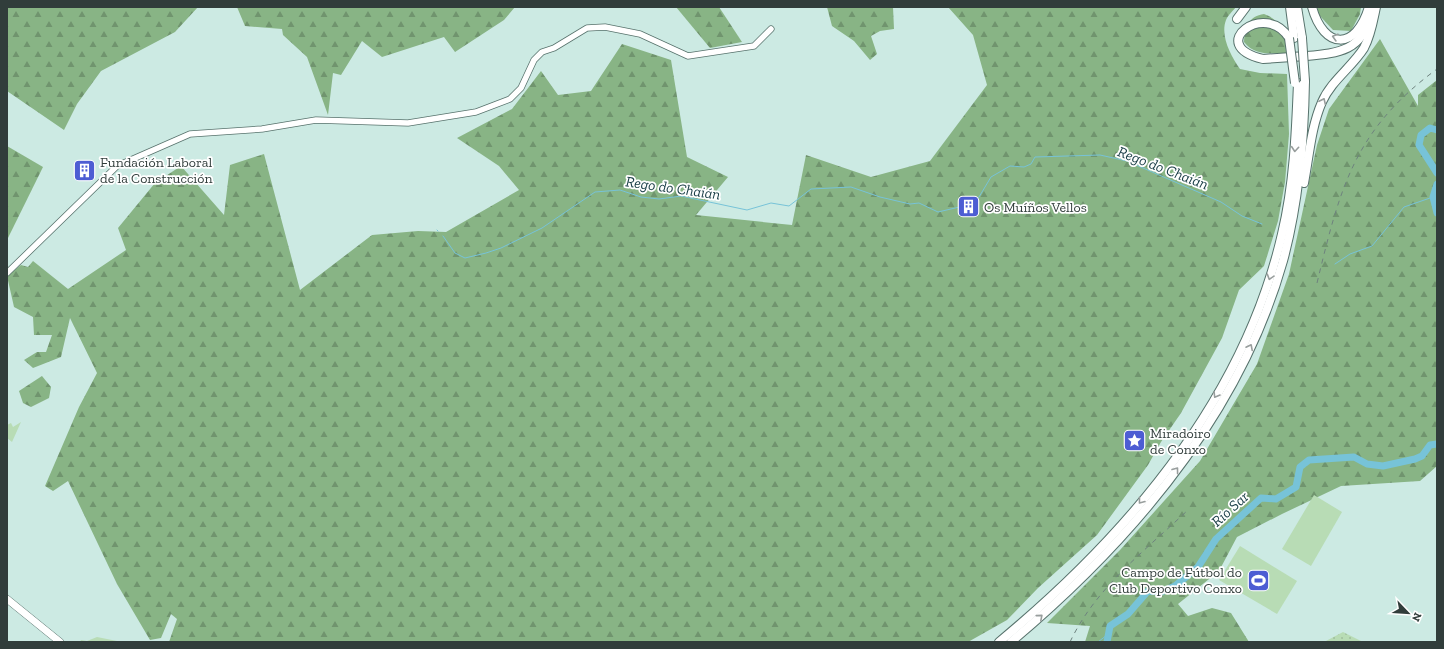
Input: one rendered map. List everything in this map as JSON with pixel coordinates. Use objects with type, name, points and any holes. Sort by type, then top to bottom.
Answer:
[{"type":"highway","points":[[1283,261],[1300,177],[1299,82],[1295,38],[1290,7]]},
{"type":"highway","points":[[999,642],[1052,597],[1123,524],[1179,452],[1227,378],[1249,333],[1262,299],[1280,242],[1292,178],[1299,82],[1295,38],[1297,7]]},
{"type":"highway","points":[[1312,7],[1322,30],[1334,38],[1341,39],[1353,36],[1358,31],[1370,7]]},
{"type":"highway","points":[[1249,10],[1241,22],[1237,37],[1244,50],[1253,57],[1263,59],[1331,54],[1344,50],[1358,40],[1363,34],[1370,7]]},
{"type":"highway","points":[[1011,642],[1057,602],[1113,546],[1186,456],[1218,408],[1255,336],[1288,249],[1302,195],[1315,126],[1322,102],[1331,87],[1363,49],[1371,32],[1376,7]]},
{"type":"highway","points":[[1249,10],[1236,21],[1234,28],[1234,42],[1237,49],[1245,57],[1261,62],[1332,58],[1346,54],[1359,45],[1373,23]]},
{"type":"highway","points":[[1279,19],[1295,38]]},
{"type":"main road","points":[[7,599],[60,642]]},
{"type":"main road","points":[[7,603],[45,630]]},
{"type":"street","points":[[7,273],[117,166],[190,134],[262,129],[316,120],[408,123],[476,112],[510,99],[521,88],[534,60],[542,52],[554,48],[587,28],[616,28],[640,34],[688,56],[754,46],[771,30]]},
{"type":"green space","points":[[7,7],[198,7],[175,32],[101,71],[77,104],[64,130],[7,91]]},
{"type":"green space","points":[[237,7],[515,7],[504,20],[455,52],[444,37],[382,57],[362,41],[341,75],[333,73],[328,115],[307,57],[283,35],[282,29],[245,26]]},
{"type":"green space","points":[[676,7],[719,7],[742,42],[710,48]]},
{"type":"green space","points":[[827,7],[893,7],[894,29],[880,31],[871,36],[877,54],[870,60],[854,41],[832,26]]},
{"type":"green space","points":[[948,7],[1236,7],[1226,20],[1224,33],[1227,46],[1240,69],[1260,73],[1287,74],[1289,134],[1285,182],[1278,221],[1264,266],[1239,290],[1222,338],[1181,413],[1161,442],[1148,465],[1097,535],[1038,588],[1007,620],[968,642],[169,642],[177,619],[171,614],[161,638],[150,640],[117,584],[68,481],[53,491],[45,486],[79,407],[97,373],[70,318],[61,357],[33,368],[24,360],[37,352],[46,352],[52,335],[34,335],[33,317],[14,307],[7,276],[21,265],[28,267],[33,261],[68,289],[126,250],[118,228],[155,183],[181,166],[224,215],[230,165],[264,154],[300,290],[372,235],[418,231],[446,232],[519,190],[499,166],[457,138],[512,109],[541,71],[558,95],[591,91],[622,44],[671,60],[687,157],[728,177],[696,215],[792,225],[806,155],[871,177],[930,161],[987,85],[973,35]]},
{"type":"green space","points":[[1317,7],[1361,7],[1360,14],[1351,31],[1333,30],[1319,15]]},
{"type":"green space","points":[[1264,14],[1275,20],[1282,29],[1286,53],[1258,52],[1253,50],[1244,42],[1245,32],[1251,20]]},
{"type":"green space","points":[[1380,39],[1418,106],[1418,95],[1437,80],[1437,466],[1420,481],[1341,486],[1237,537],[1219,571],[1178,604],[1188,616],[1212,608],[1231,613],[1249,642],[1085,642],[1090,626],[1047,623],[1120,550],[1200,461],[1257,364],[1289,274],[1317,145],[1329,109]]},
{"type":"green space","points":[[7,146],[43,167],[7,240]]},
{"type":"green space","points":[[42,376],[51,387],[49,398],[31,407],[23,403],[19,391]]},
{"type":"green space","points":[[21,422],[12,442],[7,438],[7,425],[11,423],[13,427]]},
{"type":"green space","points":[[1314,495],[1342,512],[1311,566],[1282,549]]},
{"type":"green space","name":"Campo de Fútbol do Club Deportivo Conxo","points":[[1240,546],[1297,581],[1277,614],[1219,580]]},
{"type":"green space","points":[[1343,632],[1363,642],[1324,642]]},
{"type":"green space","points":[[97,637],[122,642],[80,642],[81,640],[87,641]]},
{"type":"waterway","name":"Río Sar","points":[[1437,130],[1430,128],[1421,135],[1419,145],[1437,173]]},
{"type":"waterway","name":"Rego do Chaián","points":[[443,236],[455,253],[465,258],[486,253],[501,248],[542,228],[595,192],[620,190],[641,197],[659,199],[681,196],[747,210],[771,203],[789,206],[811,189],[851,187],[880,197],[910,204],[919,203],[938,212],[968,205],[979,197],[991,177],[1010,166],[1024,167],[1031,164],[1035,157],[1100,155],[1127,161],[1221,202],[1242,216],[1262,224]]},
{"type":"waterway","name":"Rego do Chaián","points":[[1437,184],[1433,197],[1437,213]]},
{"type":"waterway","name":"Rego do Chaián","points":[[1335,264],[1350,254],[1372,246],[1404,207],[1433,197]]},
{"type":"waterway","name":"Río Sar","points":[[1107,642],[1110,626],[1128,614],[1148,591],[1161,592],[1175,586],[1198,567],[1216,539],[1261,498],[1276,499],[1296,487],[1300,467],[1309,460],[1354,457],[1367,464],[1383,466],[1415,459],[1422,456],[1430,445],[1437,444]]},
{"type":"waterway","points":[[1098,642],[1107,635]]},
{"type":"railway","points":[[1317,283],[1334,218],[1354,163],[1369,138],[1386,115],[1409,92],[1437,69]]},
{"type":"railway","points":[[1070,642],[1081,622],[1094,604],[1123,570],[1189,509]]},
{"type":"place","name":"Fundación Laboral de la Construcción","points":[[85,170]]},
{"type":"place","name":"Os Muíños Vellos","points":[[969,207]]},
{"type":"place","name":"Miradoiro de Conxo","points":[[1134,441]]},
{"type":"place","name":"Campo de Fútbol do Club Deportivo Conxo","points":[[1258,580]]}]
